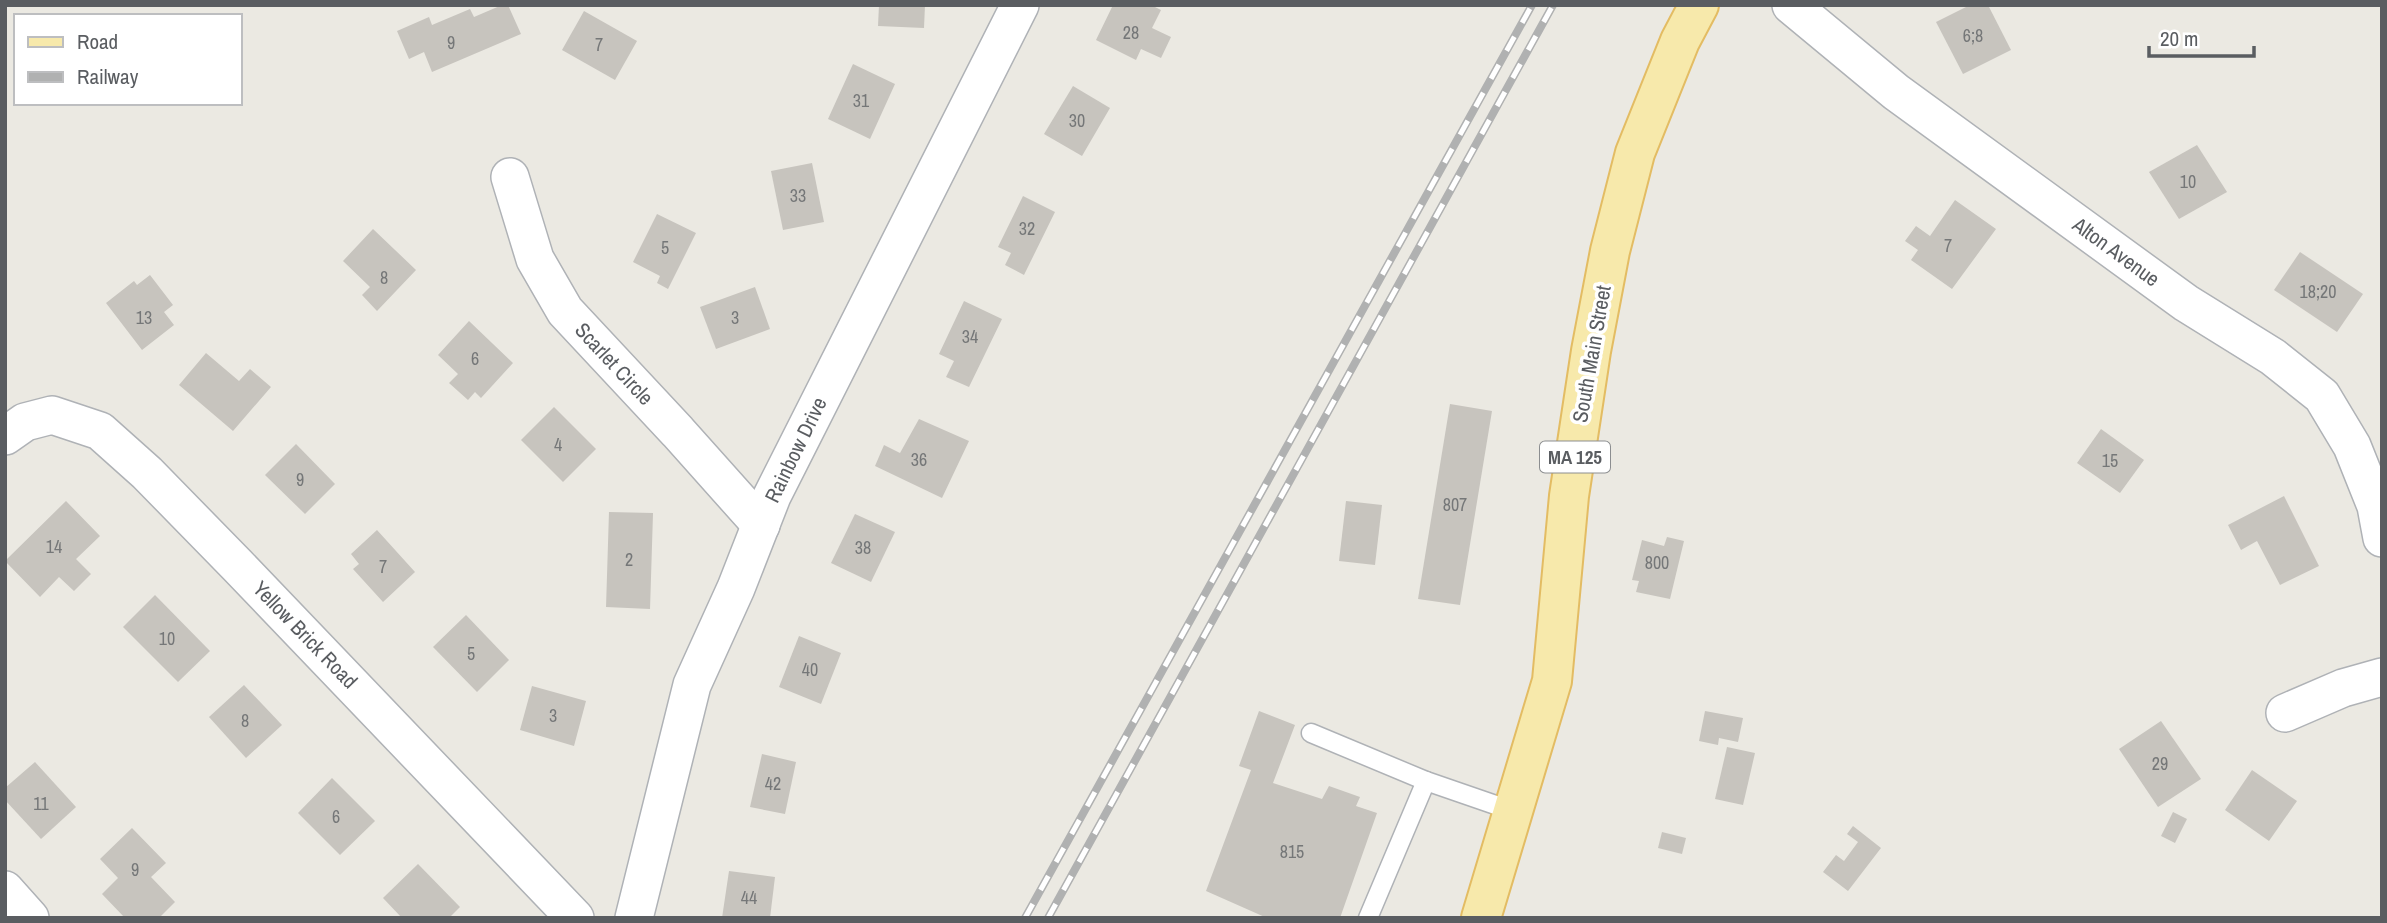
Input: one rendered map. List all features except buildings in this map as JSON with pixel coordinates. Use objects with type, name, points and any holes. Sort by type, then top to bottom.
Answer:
[{"type":"main road","name":"South Main Street","points":[[1480,918],[1552,681],[1569,496],[1591,351],[1610,251],[1635,153],[1680,41],[1699,5]]},
{"type":"street","name":"Rainbow Drive","points":[[634,918],[692,685],[785,471],[1020,5]]},
{"type":"street","name":"Alton Avenue","points":[[1791,5],[1896,92],[2186,303],[2273,357],[2322,396],[2352,446],[2376,506],[2382,538]]},
{"type":"street","name":"Scarlet Circle","points":[[510,177],[534,259],[565,311],[761,525]]},
{"type":"street","name":"Yellow Brick Road","points":[[5,436],[25,422],[52,415],[100,431],[147,474],[237,565],[575,918]]},
{"type":"street","points":[[2285,713],[2343,688],[2382,677]]},
{"type":"street","points":[[5,890],[30,918]]},
{"type":"lane","points":[[1311,733],[1426,781],[1513,811]]},
{"type":"lane","points":[[1368,918],[1426,781]]},
{"type":"railway","points":[[1025,918],[1532,5]]},
{"type":"railway","points":[[1048,918],[1553,5]]}]
